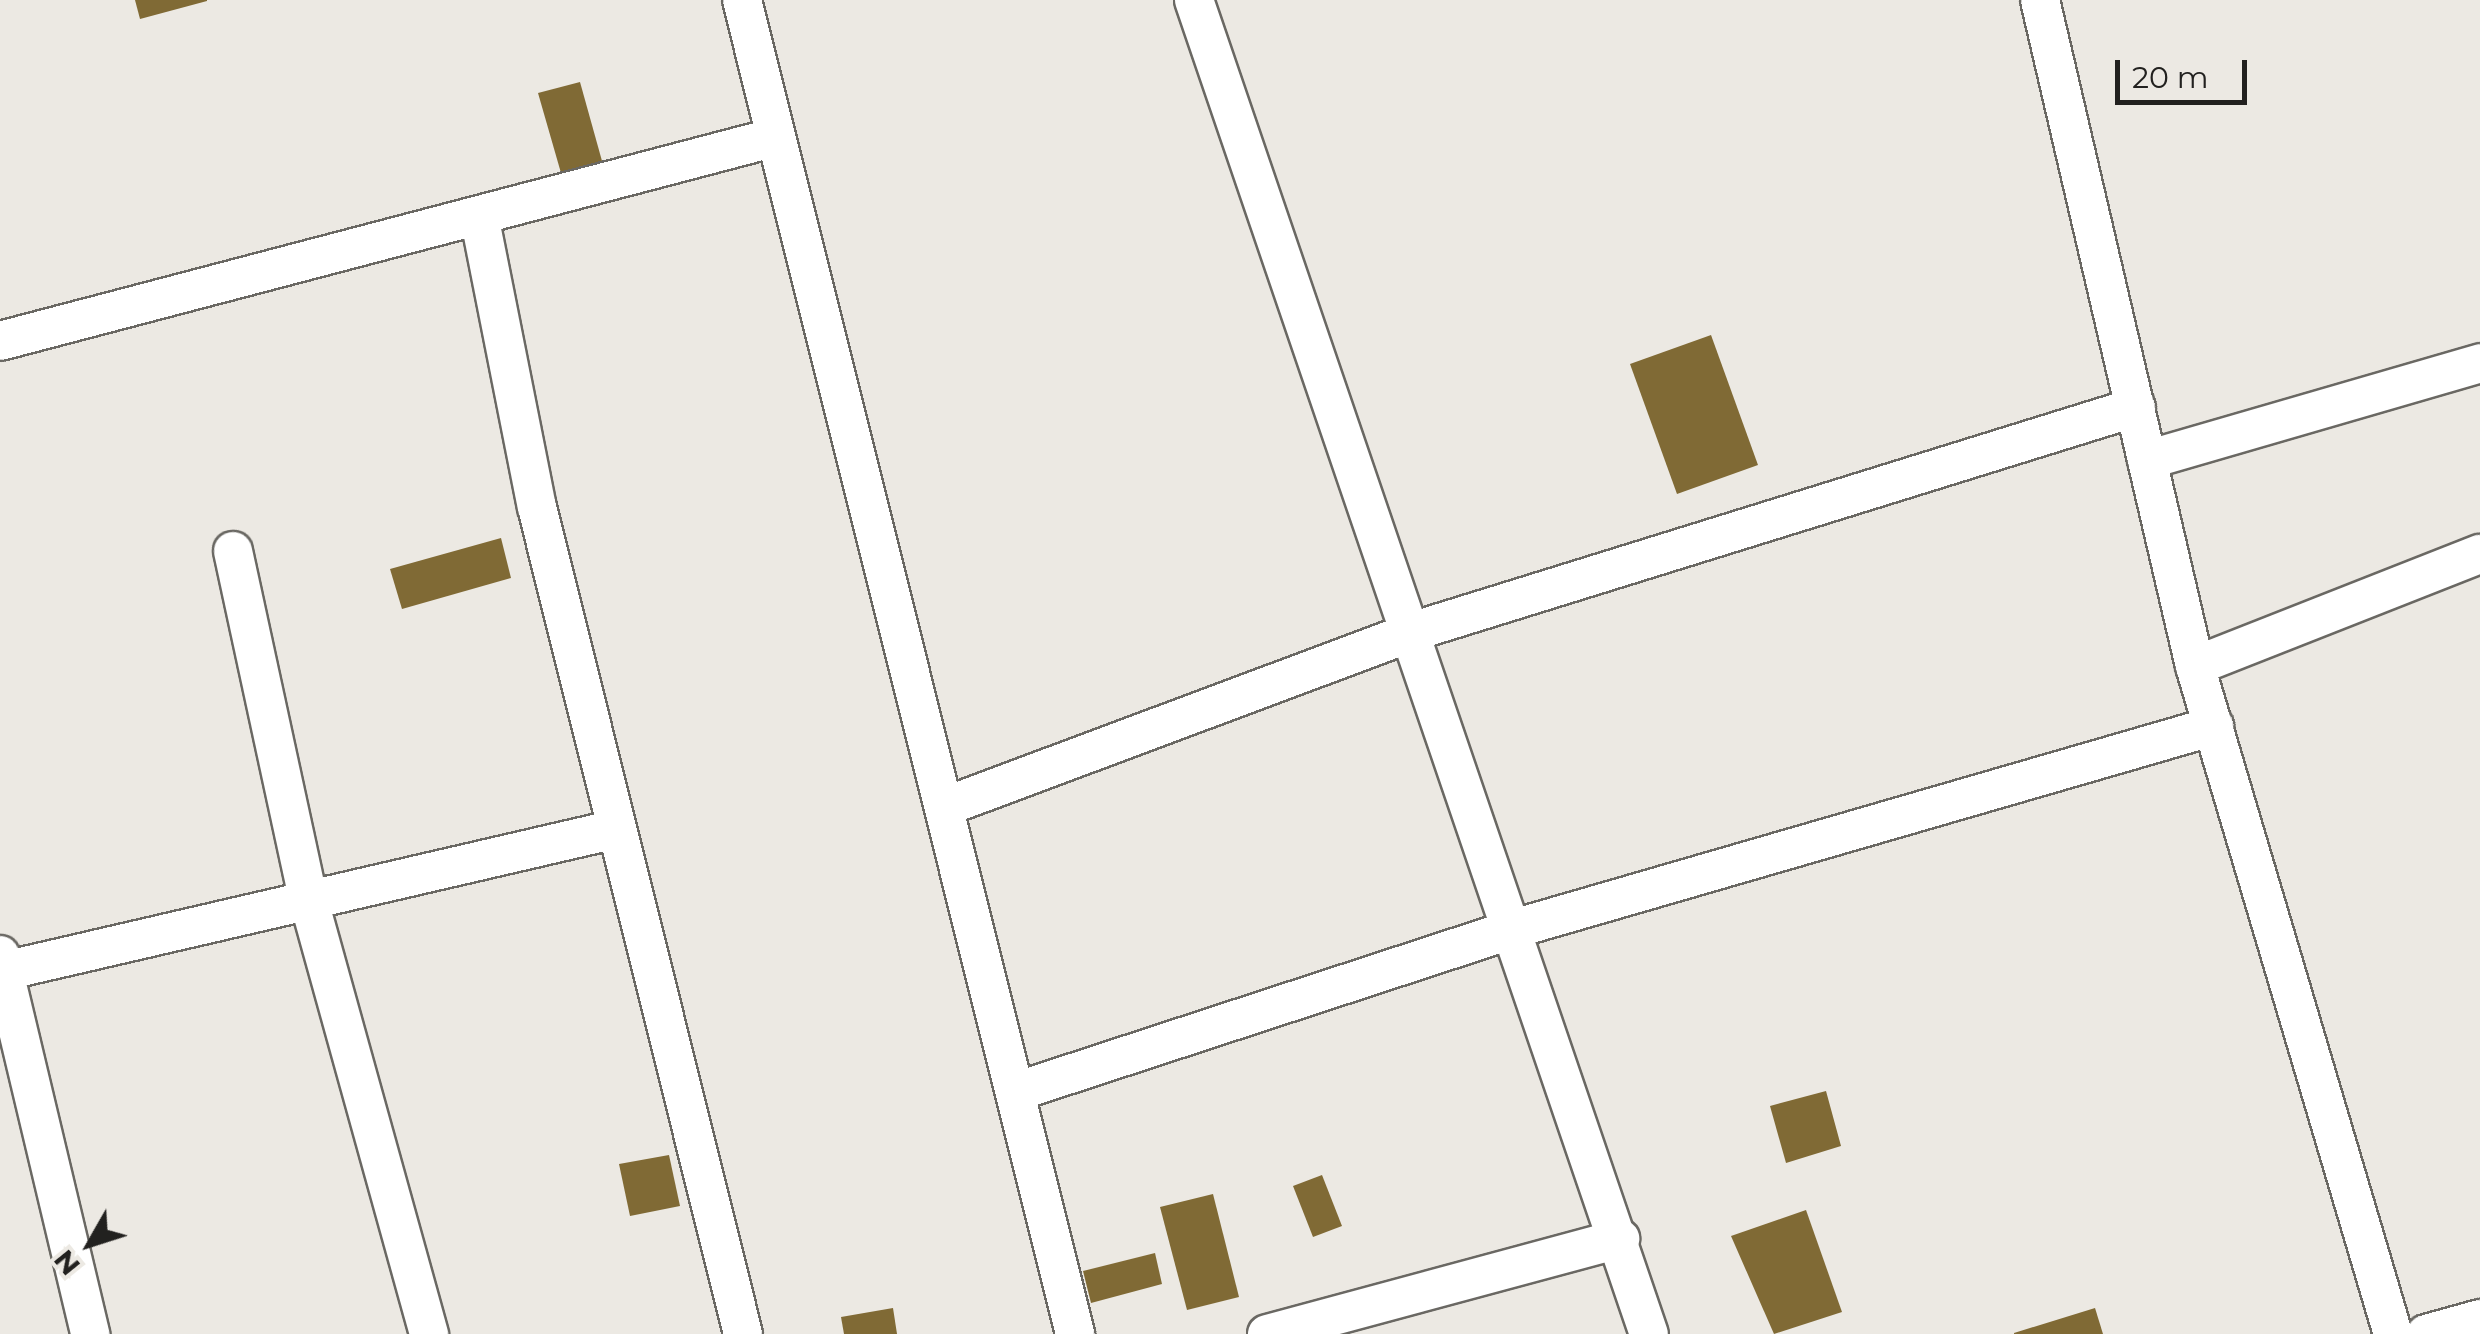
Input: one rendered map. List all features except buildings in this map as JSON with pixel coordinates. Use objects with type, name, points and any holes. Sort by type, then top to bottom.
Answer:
[{"type":"street","points":[[742,0],[1075,1334]]},
{"type":"street","points":[[1194,0],[1620,1240],[1648,1334]]},
{"type":"street","points":[[2040,0],[2195,666],[2393,1334]]},
{"type":"street","points":[[0,341],[480,220],[776,137]]},
{"type":"street","points":[[480,220],[616,829],[743,1334]]},
{"type":"street","points":[[2147,460],[2480,363]]},
{"type":"street","points":[[944,807],[1412,632],[2136,408]]},
{"type":"street","points":[[233,551],[307,894],[429,1334]]},
{"type":"street","points":[[2195,666],[2480,554]]},
{"type":"street","points":[[1015,1092],[1514,929],[2214,726]]},
{"type":"street","points":[[90,1334],[2,963],[616,829]]},
{"type":"street","points":[[1267,1334],[1620,1240]]},
{"type":"street","points":[[2426,1334],[2480,1319]]}]
